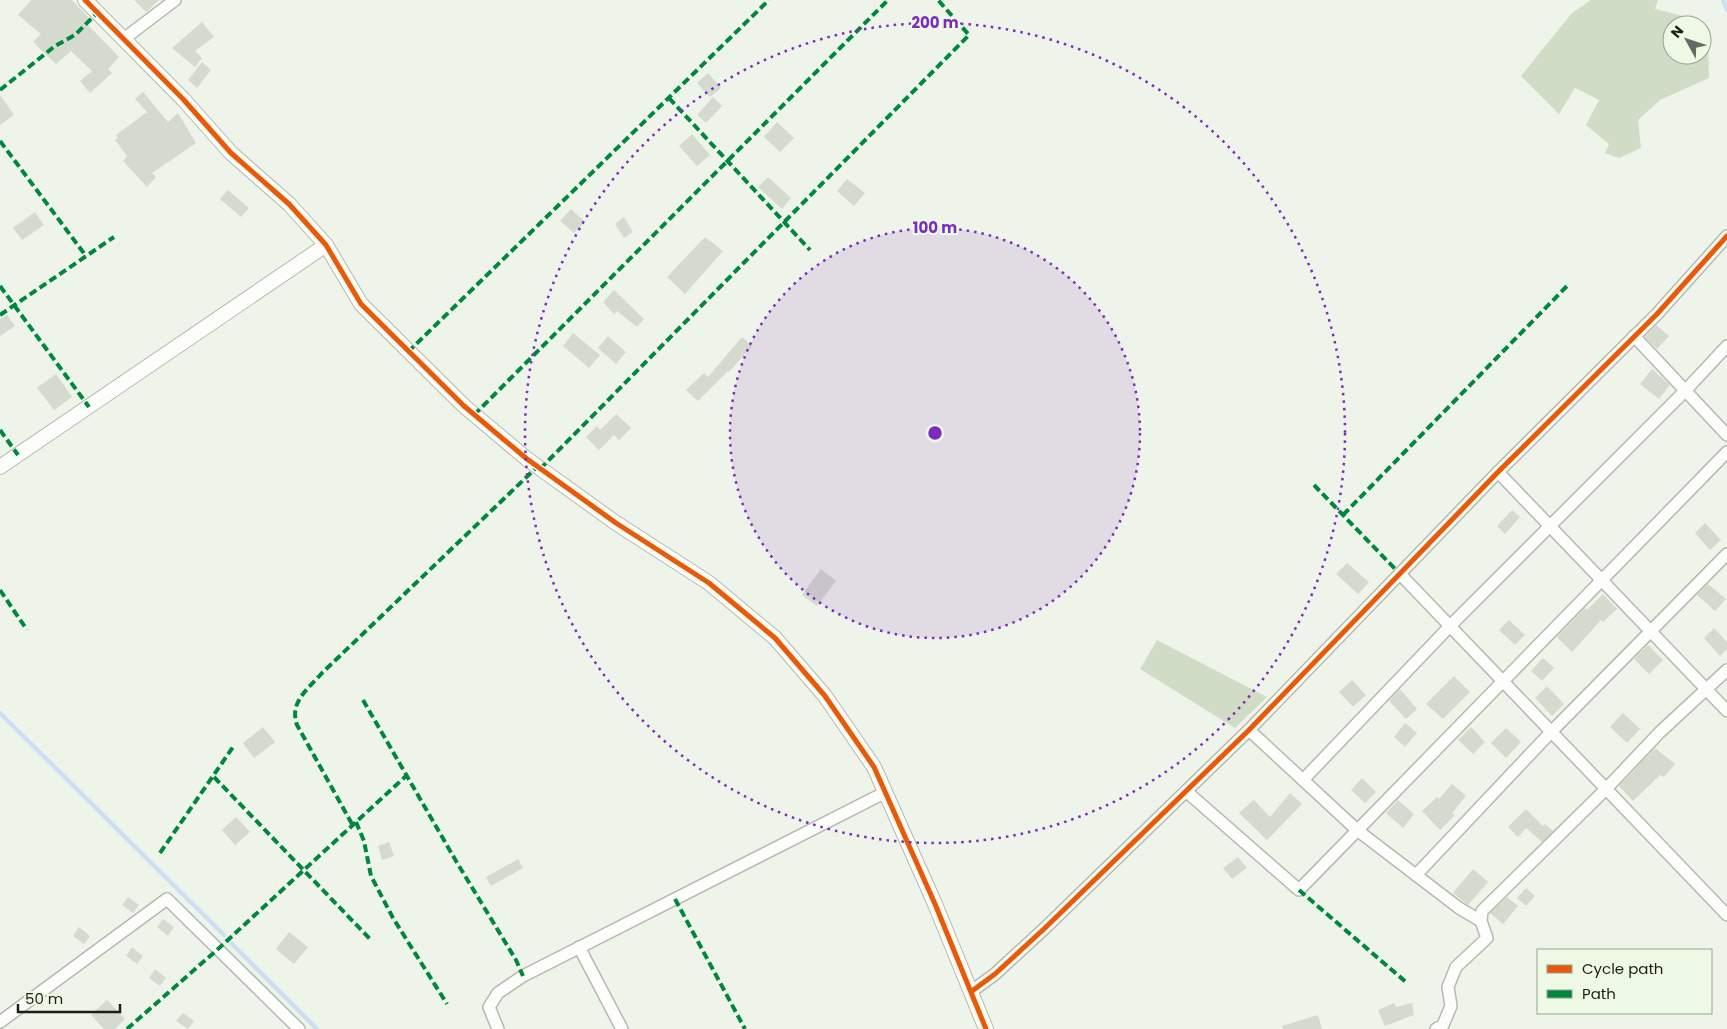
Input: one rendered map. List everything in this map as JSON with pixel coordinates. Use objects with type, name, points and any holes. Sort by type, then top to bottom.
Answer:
[{"type":"street","points":[[85,0],[125,38],[231,153],[289,204],[326,245],[361,304],[469,410],[537,467],[616,523],[709,583],[775,638],[825,696],[874,767],[972,991],[986,1029]]},
{"type":"street","points":[[125,38],[175,0]]},
{"type":"street","points":[[972,991],[995,974],[1045,928],[1249,730],[1498,472],[1634,336],[1727,236]]},
{"type":"street","points":[[0,467],[326,245]]},
{"type":"street","points":[[1634,336],[1727,435]]},
{"type":"street","points":[[1303,780],[1450,626],[1685,391],[1727,346]]},
{"type":"street","points":[[1187,792],[1299,890],[1727,452]]},
{"type":"street","points":[[1498,472],[1602,578],[1727,711]]},
{"type":"street","points":[[1416,875],[1551,732],[1727,554]]},
{"type":"street","points":[[1400,574],[1727,915]]},
{"type":"street","points":[[1436,1029],[1443,1025],[1451,1006],[1448,987],[1456,967],[1488,938],[1481,921],[1482,911],[1606,789],[1660,732],[1727,670]]},
{"type":"street","points":[[1249,730],[1357,830],[1459,908],[1481,921]]},
{"type":"street","points":[[498,1029],[489,1007],[498,993],[523,976],[886,792]]},
{"type":"street","points":[[0,1022],[167,898],[299,1029]]},
{"type":"street","points":[[579,947],[622,1029]]},
{"type":"green space","points":[[1591,0],[1658,0],[1655,9],[1679,15],[1662,15],[1662,65],[1709,65],[1709,78],[1660,100],[1638,120],[1641,148],[1619,158],[1605,153],[1609,144],[1586,125],[1599,100],[1575,88],[1559,114],[1521,76],[1572,13]]},
{"type":"green space","points":[[1157,640],[1267,697],[1235,728],[1140,669]]},
{"type":"building","points":[[31,0],[72,0],[90,19],[86,23],[119,57],[108,69],[112,73],[90,93],[80,81],[92,71],[71,51],[56,64],[33,42],[41,34],[18,15]]},
{"type":"building","points":[[134,0],[159,0],[146,12]]},
{"type":"building","points":[[202,22],[214,37],[195,51],[202,58],[195,67],[172,48]]},
{"type":"building","points":[[202,62],[211,70],[197,88],[188,80]]},
{"type":"building","points":[[708,73],[721,88],[710,97],[697,83]]},
{"type":"building","points":[[143,92],[168,122],[178,113],[196,143],[152,173],[156,177],[147,187],[123,161],[127,156],[115,140],[118,138],[116,135],[147,112],[135,99]]},
{"type":"building","points":[[0,95],[14,115],[0,125]]},
{"type":"building","points":[[713,97],[722,106],[706,123],[697,115]]},
{"type":"building","points":[[777,122],[794,138],[780,152],[764,137]]},
{"type":"building","points":[[692,134],[710,155],[697,166],[679,146]]},
{"type":"building","points":[[768,177],[791,198],[782,209],[758,187]]},
{"type":"building","points":[[847,179],[865,193],[854,206],[837,191]]},
{"type":"building","points":[[228,190],[249,208],[241,217],[220,199]]},
{"type":"building","points":[[571,209],[585,222],[574,233],[560,221]]},
{"type":"building","points":[[35,212],[44,225],[22,240],[13,228]]},
{"type":"building","points":[[624,217],[633,232],[624,238],[615,224]]},
{"type":"building","points":[[705,237],[723,251],[685,294],[667,277]]},
{"type":"building","points":[[614,290],[644,319],[637,327],[617,311],[614,314],[603,302]]},
{"type":"building","points":[[7,315],[15,326],[0,336],[0,319]]},
{"type":"building","points":[[1656,325],[1669,336],[1657,349],[1645,337]]},
{"type":"building","points":[[573,333],[600,355],[589,368],[563,346]]},
{"type":"building","points":[[608,336],[626,352],[616,364],[598,348]]},
{"type":"building","points":[[742,337],[752,346],[729,372],[698,401],[686,390],[704,373],[708,377]]},
{"type":"building","points":[[1652,369],[1670,385],[1659,399],[1640,384]]},
{"type":"building","points":[[56,374],[72,397],[54,410],[37,388]]},
{"type":"building","points":[[616,414],[631,428],[619,440],[614,435],[599,450],[586,437],[597,426],[600,430]]},
{"type":"building","points":[[1512,510],[1520,517],[1505,534],[1497,526]]},
{"type":"building","points":[[1705,523],[1721,540],[1710,550],[1695,533]]},
{"type":"building","points":[[1347,563],[1369,582],[1358,594],[1336,574]]},
{"type":"building","points":[[821,569],[836,581],[817,606],[802,595]]},
{"type":"building","points":[[1708,584],[1726,599],[1715,611],[1697,595]]},
{"type":"building","points":[[1603,594],[1617,609],[1603,622],[1601,620],[1572,652],[1557,637],[1585,608],[1587,610]]},
{"type":"building","points":[[1509,620],[1525,635],[1515,645],[1499,630]]},
{"type":"building","points":[[1714,628],[1727,642],[1727,649],[1720,656],[1704,638]]},
{"type":"building","points":[[1648,645],[1663,660],[1649,674],[1634,659]]},
{"type":"building","points":[[1543,658],[1554,668],[1542,681],[1531,671]]},
{"type":"building","points":[[1454,676],[1470,692],[1443,719],[1426,704]]},
{"type":"building","points":[[1352,680],[1366,695],[1353,707],[1339,692]]},
{"type":"building","points":[[1547,686],[1564,704],[1552,716],[1535,698]]},
{"type":"building","points":[[1400,689],[1417,709],[1406,719],[1389,701]]},
{"type":"building","points":[[1623,713],[1640,729],[1627,743],[1610,727]]},
{"type":"building","points":[[1405,723],[1417,733],[1405,747],[1394,737]]},
{"type":"building","points":[[263,727],[275,742],[254,758],[243,743]]},
{"type":"building","points":[[1471,727],[1485,742],[1473,754],[1458,740]]},
{"type":"building","points":[[1506,728],[1521,742],[1506,758],[1491,743]]},
{"type":"building","points":[[1655,748],[1675,764],[1664,777],[1660,775],[1633,801],[1619,786]]},
{"type":"building","points":[[1362,778],[1376,792],[1365,803],[1351,790]]},
{"type":"building","points":[[1452,784],[1466,796],[1452,813],[1455,815],[1440,830],[1422,811],[1437,797],[1439,799]]},
{"type":"building","points":[[1290,793],[1302,804],[1267,840],[1239,813],[1254,800],[1270,817]]},
{"type":"building","points":[[1398,800],[1414,814],[1403,828],[1386,813]]},
{"type":"building","points":[[1526,809],[1543,826],[1545,824],[1553,831],[1542,842],[1526,828],[1518,837],[1508,827]]},
{"type":"building","points":[[236,817],[250,832],[235,845],[222,830]]},
{"type":"building","points":[[389,842],[394,856],[382,860],[378,846]]},
{"type":"building","points":[[1238,857],[1247,868],[1232,879],[1223,868]]},
{"type":"building","points":[[518,859],[523,868],[491,886],[486,877]]},
{"type":"building","points":[[1473,869],[1488,882],[1468,905],[1453,893]]},
{"type":"building","points":[[1526,888],[1535,896],[1526,906],[1517,898]]},
{"type":"building","points":[[128,897],[139,905],[133,913],[122,905]]},
{"type":"building","points":[[1507,897],[1518,906],[1503,924],[1490,913]]},
{"type":"building","points":[[163,919],[174,927],[168,936],[157,927]]},
{"type":"building","points":[[79,927],[90,936],[84,944],[73,936]]},
{"type":"building","points":[[289,932],[308,947],[294,964],[276,949]]},
{"type":"building","points":[[132,947],[143,956],[137,964],[126,956]]},
{"type":"building","points":[[155,969],[166,978],[160,986],[149,978]]},
{"type":"building","points":[[107,1000],[125,1019],[115,1029],[104,1029],[91,1015]]},
{"type":"building","points":[[1394,1003],[1396,1007],[1412,1003],[1414,1015],[1385,1026],[1378,1010]]},
{"type":"building","points":[[183,1013],[194,1021],[188,1029],[176,1021]]},
{"type":"building","points":[[1318,1015],[1322,1029],[1283,1029],[1282,1026]]},
{"type":"waterway","points":[[1723,0],[1727,10]]},
{"type":"waterway","points":[[0,713],[224,935]]},
{"type":"waterway","points":[[231,943],[317,1029]]},
{"type":"marked path","points":[[408,352],[769,0]]},
{"type":"marked path","points":[[474,415],[888,0]]},
{"type":"marked path","points":[[540,469],[969,35],[938,0]]},
{"type":"marked path","points":[[0,90],[55,46],[75,35],[98,12]]},
{"type":"marked path","points":[[669,98],[810,250]]},
{"type":"marked path","points":[[0,141],[86,256]]},
{"type":"marked path","points":[[0,315],[114,237]]},
{"type":"marked path","points":[[0,286],[89,407]]},
{"type":"marked path","points":[[1343,515],[1567,286]]},
{"type":"marked path","points":[[0,430],[18,455]]},
{"type":"marked path","points":[[352,824],[297,725],[296,709],[301,696],[322,673],[537,467]]},
{"type":"marked path","points":[[1314,485],[1400,574]]},
{"type":"marked path","points":[[0,590],[27,630]]},
{"type":"marked path","points":[[363,700],[456,861],[516,960],[523,976]]},
{"type":"marked path","points":[[160,853],[233,747]]},
{"type":"marked path","points":[[127,1029],[218,949],[406,776]]},
{"type":"marked path","points":[[214,777],[370,939]]},
{"type":"marked path","points":[[356,822],[364,841],[371,876],[393,918],[447,1004]]},
{"type":"marked path","points":[[1299,890],[1407,983]]},
{"type":"marked path","points":[[675,899],[745,1029]]},
{"type":"cycle path","points":[[85,0],[183,99],[231,153],[289,204],[326,245],[361,304],[464,406],[527,459],[616,523],[709,583],[775,638],[825,696],[874,767],[935,904],[986,1029]]},
{"type":"cycle path","points":[[972,991],[995,974],[1045,928],[1249,730],[1498,472],[1657,314],[1727,236]]}]
